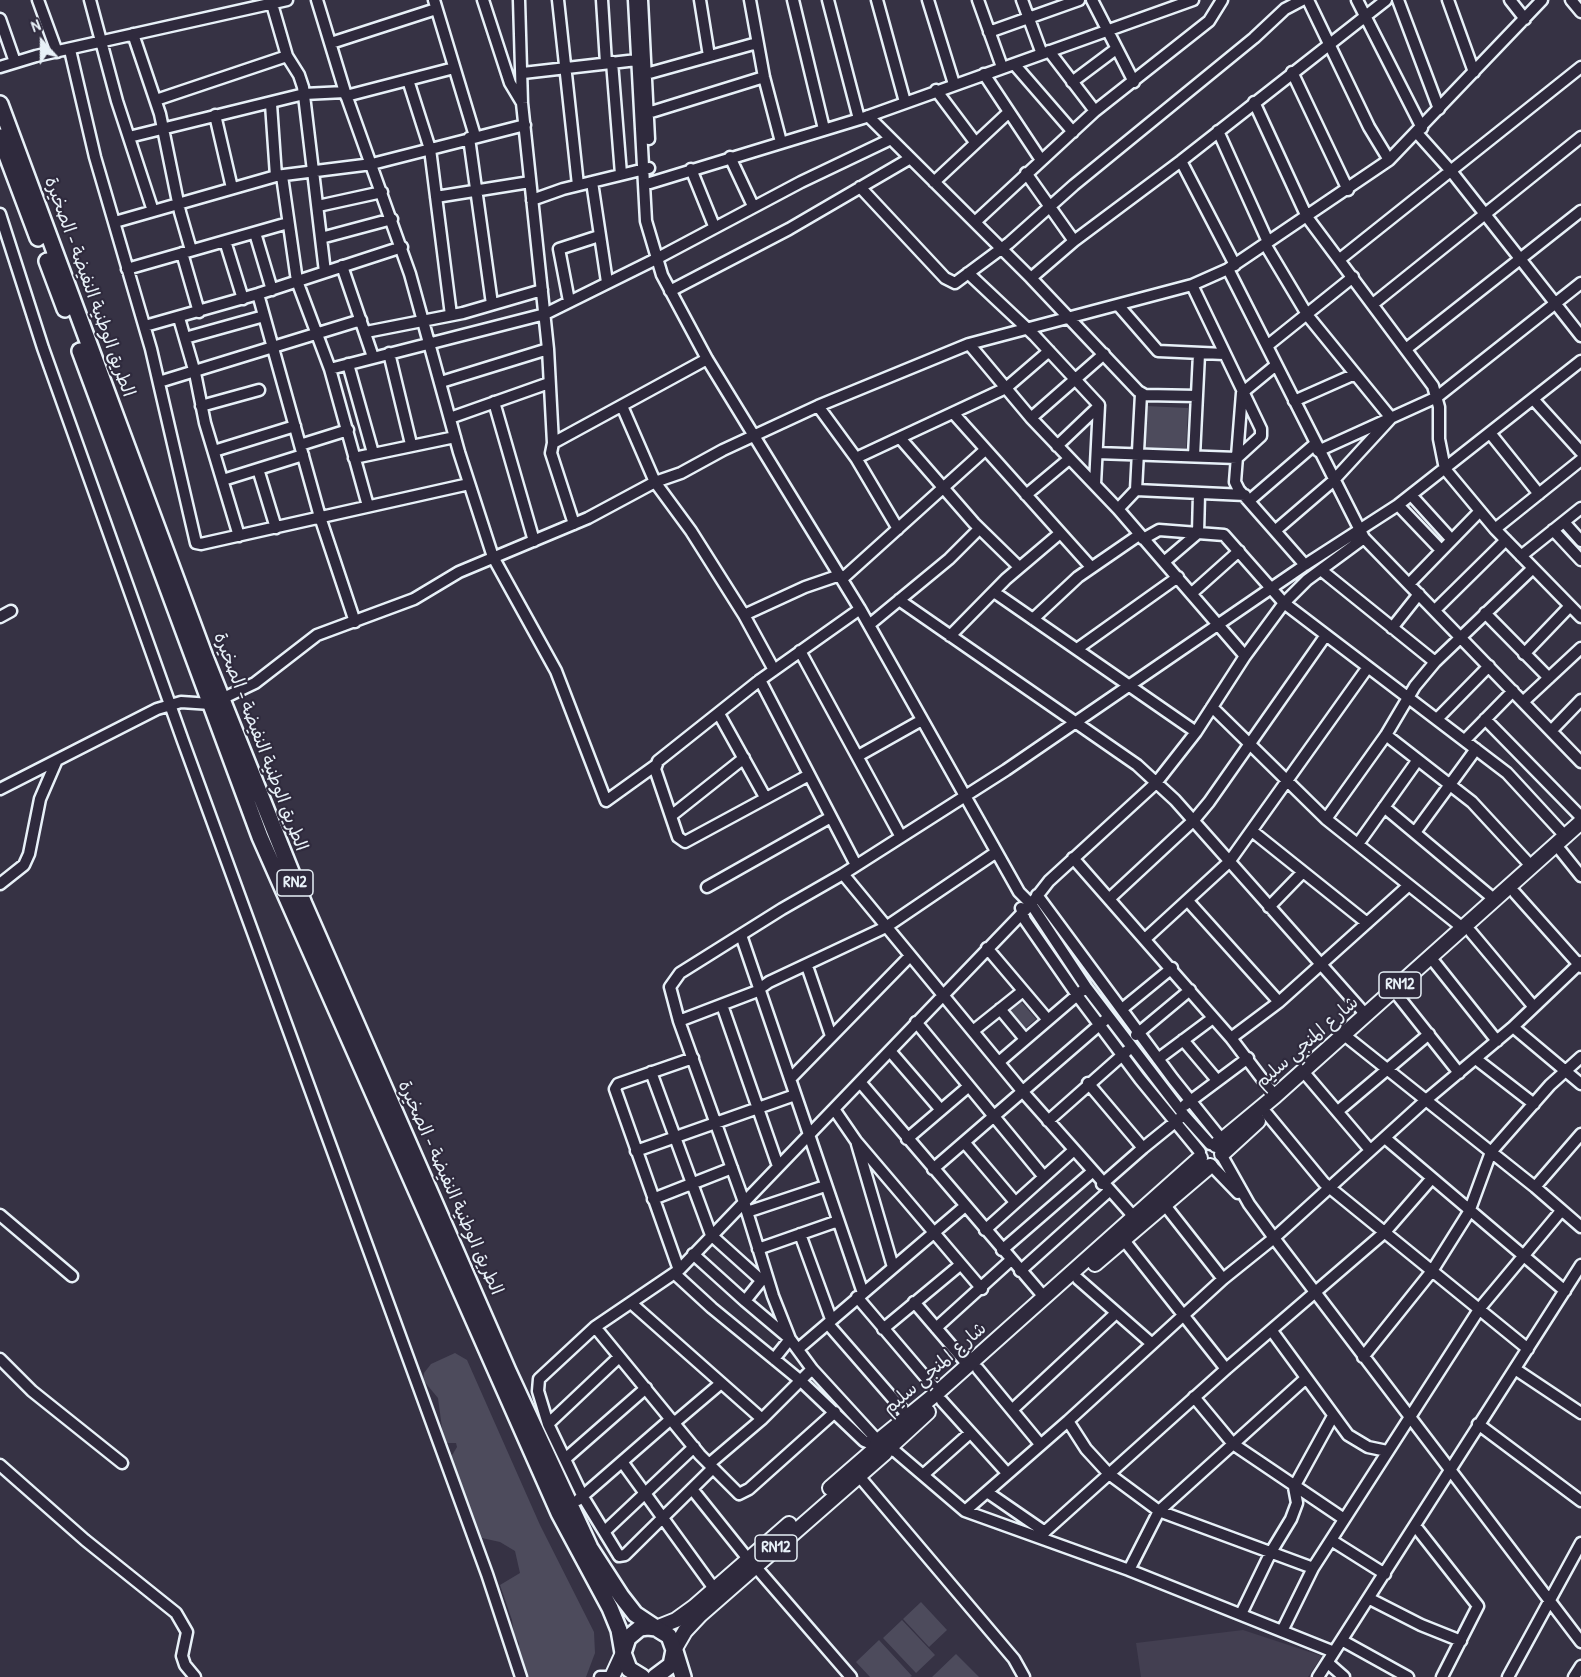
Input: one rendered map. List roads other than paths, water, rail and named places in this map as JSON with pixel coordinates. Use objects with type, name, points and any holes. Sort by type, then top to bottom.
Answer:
[{"type":"highway","name":"الطريق الوطنية النفيضة - الصخيرة","points":[[0,104],[137,488],[216,701],[272,865],[610,1608],[619,1630],[623,1653]]},
{"type":"highway","name":"الطريق الوطنية النفيضة - الصخيرة","points":[[0,137],[137,488]]},
{"type":"highway","name":"الطريق الوطنية النفيضة - الصخيرة","points":[[564,1509],[635,1614],[669,1636],[675,1650]]},
{"type":"highway","points":[[642,1677],[629,1669],[623,1653],[628,1638],[633,1632],[640,1628],[656,1628]]},
{"type":"highway","points":[[655,1677],[671,1665],[675,1650]]},
{"type":"highway","points":[[675,1650],[683,1677]]},
{"type":"main road","name":"شارع المنجي سليم","points":[[675,1650],[685,1631],[751,1563],[940,1397],[1044,1298],[1134,1217],[1213,1153],[1267,1114],[1348,1038],[1435,963],[1496,900],[1581,822]]},
{"type":"main road","name":"شارع المنجي سليم","points":[[973,1367],[1164,1203],[1213,1153],[1366,1015],[1515,893],[1581,834]]},
{"type":"main road","name":"شارع المنجي سليم","points":[[656,1628],[676,1620],[751,1563],[858,1475],[909,1417],[940,1397]]},
{"type":"main road","points":[[612,1677],[623,1653]]},
{"type":"street","points":[[38,0],[57,52]]},
{"type":"street","points":[[90,0],[100,42],[153,211]]},
{"type":"street","points":[[0,67],[287,0]]},
{"type":"street","points":[[317,0],[346,94],[402,247],[469,484],[493,557],[556,671],[606,801],[656,765],[760,680],[860,609]]},
{"type":"street","points":[[483,0],[510,83],[522,103]]},
{"type":"street","points":[[519,0],[523,73],[522,103],[548,349],[552,459],[574,524]]},
{"type":"street","points":[[558,0],[578,185]]},
{"type":"street","points":[[602,0],[621,174]]},
{"type":"street","points":[[634,0],[646,169],[650,183],[656,259]]},
{"type":"street","points":[[642,0],[648,113],[647,228],[656,259],[670,291],[707,358],[860,609],[995,853],[1019,892],[1022,914],[1122,1054],[1213,1153],[1408,1417],[1581,1642]]},
{"type":"street","points":[[700,0],[708,56]]},
{"type":"street","points":[[750,0],[764,77],[781,142]]},
{"type":"street","points":[[793,0],[824,129]]},
{"type":"street","points":[[828,0],[863,118],[975,222],[1141,394],[1197,396]]},
{"type":"street","points":[[877,0],[905,102]]},
{"type":"street","points":[[928,0],[954,84]]},
{"type":"street","points":[[978,0],[1002,67]]},
{"type":"street","points":[[1022,0],[1045,52],[1095,111]]},
{"type":"street","points":[[989,32],[1079,0]]},
{"type":"street","points":[[1092,0],[1134,82]]},
{"type":"street","points":[[650,183],[863,118],[936,90],[1107,31],[1168,3],[1192,0]]},
{"type":"street","points":[[975,222],[1095,111],[1209,21],[1222,0]]},
{"type":"street","points":[[860,187],[948,280],[956,283],[1001,249],[1254,38],[1284,9],[1302,0]]},
{"type":"street","points":[[1308,0],[1327,44],[1369,127],[1389,160]]},
{"type":"street","points":[[1357,0],[1419,131],[1581,336]]},
{"type":"street","points":[[1030,278],[1074,241],[1181,161],[1327,44],[1386,0]]},
{"type":"street","points":[[1398,0],[1439,109]]},
{"type":"street","points":[[1448,0],[1474,72]]},
{"type":"street","points":[[1509,0],[1525,19]]},
{"type":"street","points":[[0,789],[170,704],[216,701],[258,681],[317,635],[414,599],[459,572],[574,524],[656,482],[681,473],[753,435],[818,406],[969,344],[1192,285],[1232,267],[1389,160],[1542,0]]},
{"type":"street","points":[[1571,0],[1581,12]]},
{"type":"street","points":[[272,4],[287,56],[302,80],[325,272]]},
{"type":"street","points":[[331,43],[435,5],[472,137],[492,304]]},
{"type":"street","points":[[0,19],[15,62]]},
{"type":"street","points":[[134,34],[164,129],[199,312]]},
{"type":"street","points":[[646,74],[757,43]]},
{"type":"street","points":[[1072,82],[1116,49]]},
{"type":"street","points":[[70,50],[90,138],[145,326],[196,543],[239,536],[469,484]]},
{"type":"street","points":[[156,100],[287,56]]},
{"type":"street","points":[[523,73],[637,60]]},
{"type":"street","points":[[1014,64],[1073,132]]},
{"type":"street","points":[[1340,260],[1581,67]]},
{"type":"street","points":[[129,138],[304,94],[346,94],[454,68]]},
{"type":"street","points":[[1292,72],[1348,190]]},
{"type":"street","points":[[984,74],[1041,159]]},
{"type":"street","points":[[648,113],[764,77]]},
{"type":"street","points":[[408,80],[430,149],[451,315]]},
{"type":"street","points":[[936,90],[975,142]]},
{"type":"street","points":[[1254,102],[1307,217],[1406,349],[1437,397],[1439,439],[1445,469],[1495,529],[1581,617]]},
{"type":"street","points":[[271,104],[279,176],[297,281],[330,369],[368,506]]},
{"type":"street","points":[[934,182],[1009,112]]},
{"type":"street","points":[[215,115],[232,188]]},
{"type":"street","points":[[115,222],[279,176],[372,164],[525,125]]},
{"type":"street","points":[[1218,131],[1266,243],[1308,316],[1391,418]]},
{"type":"street","points":[[1373,304],[1581,137]]},
{"type":"street","points":[[330,369],[545,314],[656,259],[753,206],[889,140]]},
{"type":"street","points":[[730,157],[753,206]]},
{"type":"street","points":[[670,291],[789,229],[909,159]]},
{"type":"street","points":[[1181,161],[1276,365],[1362,535],[1513,691],[1579,755]]},
{"type":"street","points":[[532,200],[578,185],[646,169]]},
{"type":"street","points":[[691,169],[714,226]]},
{"type":"street","points":[[1026,173],[1074,241]]},
{"type":"street","points":[[436,197],[530,182]]},
{"type":"street","points":[[592,182],[607,282]]},
{"type":"street","points":[[318,206],[382,192]]},
{"type":"street","points":[[1406,349],[1581,211]]},
{"type":"street","points":[[0,214],[43,348],[170,704],[487,1574],[520,1677]]},
{"type":"street","points":[[321,238],[392,219]]},
{"type":"street","points":[[128,269],[288,223]]},
{"type":"street","points":[[255,233],[272,290]]},
{"type":"street","points":[[569,301],[559,249],[599,236]]},
{"type":"street","points":[[225,241],[243,299]]},
{"type":"street","points":[[145,326],[243,299],[402,247]]},
{"type":"street","points":[[342,266],[373,357]]},
{"type":"street","points":[[968,273],[1027,328],[1100,406],[1095,484]]},
{"type":"street","points":[[1267,346],[1308,316],[1353,277]]},
{"type":"street","points":[[1136,490],[1247,498],[1317,448],[1437,397],[1581,284]]},
{"type":"street","points":[[1098,453],[1237,458],[1261,436],[1261,429],[1192,285]]},
{"type":"street","points":[[366,332],[451,315],[542,290]]},
{"type":"street","points":[[258,294],[320,517],[355,622]]},
{"type":"street","points":[[1118,305],[1158,351],[1224,354]]},
{"type":"street","points":[[185,338],[264,316]]},
{"type":"street","points":[[179,318],[195,373],[201,406],[239,536]]},
{"type":"street","points":[[159,382],[195,373],[362,320]]},
{"type":"street","points":[[969,344],[1031,418],[1118,509],[1221,625],[1245,656]]},
{"type":"street","points":[[441,382],[548,349]]},
{"type":"street","points":[[856,458],[1006,388],[1049,351]]},
{"type":"street","points":[[388,353],[411,444]]},
{"type":"street","points":[[1031,418],[1104,354]]},
{"type":"street","points":[[1194,456],[1198,354]]},
{"type":"street","points":[[553,443],[707,358]]},
{"type":"street","points":[[348,364],[373,453]]},
{"type":"street","points":[[812,1369],[711,1466],[663,1519],[622,1556],[619,1556],[583,1497],[548,1424],[538,1391],[538,1379],[595,1327],[677,1272],[711,1235],[745,1207],[809,1134],[1022,914],[1073,858],[1156,783],[1196,732],[1245,656],[1284,603],[1398,505],[1580,364]]},
{"type":"street","points":[[1276,365],[1242,393],[1236,487],[1305,565]]},
{"type":"street","points":[[1294,401],[1355,374]]},
{"type":"street","points":[[450,418],[549,383]]},
{"type":"street","points":[[201,406],[259,390]]},
{"type":"street","points":[[1118,509],[1136,490],[1141,394]]},
{"type":"street","points":[[1533,399],[1581,452]]},
{"type":"street","points":[[495,402],[534,541]]},
{"type":"street","points":[[622,406],[656,482],[692,531],[744,615],[774,670]]},
{"type":"street","points":[[818,406],[856,458],[898,529]]},
{"type":"street","points":[[1058,446],[1100,406]]},
{"type":"street","points":[[954,414],[1059,534],[1091,567]]},
{"type":"street","points":[[1276,530],[1333,481],[1391,418]]},
{"type":"street","points":[[214,451],[295,426]]},
{"type":"street","points":[[222,480],[258,469],[348,430]]},
{"type":"street","points":[[1490,433],[1539,494]]},
{"type":"street","points":[[354,458],[411,444],[456,437]]},
{"type":"street","points":[[900,438],[979,529],[1019,567]]},
{"type":"street","points":[[744,615],[805,587],[841,577],[985,450]]},
{"type":"street","points":[[1026,495],[1069,459]]},
{"type":"street","points":[[1495,529],[1577,463],[1581,476]]},
{"type":"street","points":[[258,469],[276,528]]},
{"type":"street","points":[[1164,562],[1197,533],[1199,494]]},
{"type":"street","points":[[1411,495],[1451,539]]},
{"type":"street","points":[[1398,505],[1440,549]]},
{"type":"street","points":[[1521,556],[1581,508]]},
{"type":"street","points":[[1409,584],[1440,549],[1480,511]]},
{"type":"street","points":[[1564,522],[1581,541]]},
{"type":"street","points":[[869,625],[950,559],[979,529]]},
{"type":"street","points":[[1033,619],[1091,567],[1141,537],[1159,530],[1224,535],[1284,603],[1476,749],[1523,788],[1566,837]]},
{"type":"street","points":[[1553,531],[1581,560]]},
{"type":"street","points":[[950,636],[1019,567],[1059,534]]},
{"type":"street","points":[[790,1339],[763,1278],[758,1249],[745,1207],[717,1122],[679,1021],[671,994],[674,979],[964,797],[1130,687],[1305,565],[1362,535]]},
{"type":"street","points":[[1435,610],[1506,540]]},
{"type":"street","points":[[1192,593],[1239,551]]},
{"type":"street","points":[[1326,819],[1386,735],[1414,686],[1435,662],[1532,569]]},
{"type":"street","points":[[1321,570],[1435,662]]},
{"type":"street","points":[[1077,649],[1178,577]]},
{"type":"street","points":[[993,592],[1196,732]]},
{"type":"street","points":[[1392,628],[1419,594]]},
{"type":"street","points":[[899,600],[1137,765],[1194,820],[1366,1015]]},
{"type":"street","points":[[1524,654],[1570,606]]},
{"type":"street","points":[[0,617],[11,611]]},
{"type":"street","points":[[1485,613],[1549,678]]},
{"type":"street","points":[[1109,899],[1194,820],[1326,634]]},
{"type":"street","points":[[1524,701],[1581,648]]},
{"type":"street","points":[[800,651],[901,837]]},
{"type":"street","points":[[1437,719],[1489,666]]},
{"type":"street","points":[[1145,939],[1229,862],[1368,667]]},
{"type":"street","points":[[760,680],[856,865]]},
{"type":"street","points":[[1465,740],[1513,691]]},
{"type":"street","points":[[1552,730],[1581,700]]},
{"type":"street","points":[[1212,707],[1326,819],[1408,886],[1467,930],[1533,1006]]},
{"type":"street","points":[[719,714],[765,797]]},
{"type":"street","points":[[1485,719],[1581,817]]},
{"type":"street","points":[[858,756],[922,720]]},
{"type":"street","points":[[1386,735],[1490,820],[1532,867]]},
{"type":"street","points":[[1416,831],[1476,749]]},
{"type":"street","points":[[671,816],[744,758]]},
{"type":"street","points":[[0,884],[24,866],[29,854],[40,799],[56,761]]},
{"type":"street","points":[[1358,844],[1417,761]]},
{"type":"street","points":[[656,765],[655,774],[678,837],[685,842],[809,775]]},
{"type":"street","points":[[0,781],[12,782]]},
{"type":"street","points":[[1384,807],[1416,831],[1496,900]]},
{"type":"street","points":[[707,887],[831,817]]},
{"type":"street","points":[[1252,831],[1367,923]]},
{"type":"street","points":[[1561,851],[1581,876]]},
{"type":"street","points":[[679,1021],[759,989],[886,927],[995,853]]},
{"type":"street","points":[[1073,858],[1248,1058],[1275,1096]]},
{"type":"street","points":[[1269,907],[1302,873]]},
{"type":"street","points":[[843,874],[1023,1092],[1134,1217]]},
{"type":"street","points":[[1231,1038],[1279,1002],[1408,886]]},
{"type":"street","points":[[1019,892],[1034,900],[1122,1009],[1190,1101],[1213,1153]]},
{"type":"street","points":[[965,1511],[1068,1421],[1223,1279],[1274,1238],[1426,1100],[1514,1027],[1533,1006],[1580,964],[1515,893]]},
{"type":"street","points":[[1034,900],[1086,987],[1130,1043],[1180,1115]]},
{"type":"street","points":[[1188,901],[1279,1002]]},
{"type":"street","points":[[741,935],[838,1221],[860,1295],[883,1329],[970,1433],[1007,1473]]},
{"type":"street","points":[[987,948],[1048,1020]]},
{"type":"street","points":[[790,1078],[910,956]]},
{"type":"street","points":[[1435,963],[1497,1041]]},
{"type":"street","points":[[807,966],[831,1036]]},
{"type":"street","points":[[1122,1009],[1172,969]]},
{"type":"street","points":[[999,1062],[1086,987]]},
{"type":"street","points":[[1048,1120],[1122,1054],[1139,1032],[1190,990]]},
{"type":"street","points":[[974,1031],[1023,991]]},
{"type":"street","points":[[1398,996],[1459,1073]]},
{"type":"street","points":[[722,1005],[778,1167]]},
{"type":"street","points":[[1000,1009],[1025,1039]]},
{"type":"street","points":[[933,1169],[1109,1016]]},
{"type":"street","points":[[1158,1059],[1213,1018]]},
{"type":"street","points":[[916,1022],[1044,1177]]},
{"type":"street","points":[[1514,1027],[1581,1084]]},
{"type":"street","points":[[1338,1111],[1429,1034]]},
{"type":"street","points":[[1348,1038],[1535,1187],[1581,1227]]},
{"type":"street","points":[[1183,1040],[1216,1079]]},
{"type":"street","points":[[890,1051],[941,1110]]},
{"type":"street","points":[[1363,1356],[1432,1271],[1469,1212],[1491,1152],[1581,1057]]},
{"type":"street","points":[[693,1058],[615,1086],[677,1272],[836,1412],[864,1441],[882,1446]]},
{"type":"street","points":[[1020,1271],[1143,1148],[1180,1115],[1190,1101],[1216,1079],[1248,1058]]},
{"type":"street","points":[[1476,1059],[1534,1104]]},
{"type":"street","points":[[651,1072],[711,1235],[763,1278]]},
{"type":"street","points":[[1306,1076],[1370,1150]]},
{"type":"street","points":[[860,1082],[964,1207],[1044,1298]]},
{"type":"street","points":[[1088,1083],[1143,1148]]},
{"type":"street","points":[[907,1139],[969,1086]]},
{"type":"street","points":[[636,1151],[795,1095]]},
{"type":"street","points":[[834,1110],[856,1141],[982,1289]]},
{"type":"street","points":[[1267,1114],[1330,1188],[1528,1349]]},
{"type":"street","points":[[1535,1187],[1581,1134]]},
{"type":"street","points":[[1385,1138],[1469,1212],[1526,1256],[1564,1291]]},
{"type":"street","points":[[856,1141],[893,1267]]},
{"type":"street","points":[[964,1142],[1015,1202]]},
{"type":"street","points":[[985,1230],[1074,1150]]},
{"type":"street","points":[[653,1199],[732,1168]]},
{"type":"street","points":[[1002,1250],[1092,1172]]},
{"type":"street","points":[[693,1254],[790,1339],[812,1369],[882,1446],[923,1475],[965,1511],[1023,1534],[1042,1534],[1194,1397],[1385,1232],[1432,1178]]},
{"type":"street","points":[[745,1207],[825,1186]]},
{"type":"street","points":[[1164,1203],[1223,1279]]},
{"type":"street","points":[[798,1349],[964,1207]]},
{"type":"street","points":[[1282,1631],[1313,1568],[1480,1308],[1526,1256],[1561,1211]]},
{"type":"street","points":[[0,1215],[72,1276]]},
{"type":"street","points":[[758,1249],[838,1221]]},
{"type":"street","points":[[800,1234],[830,1321],[909,1417]]},
{"type":"street","points":[[1123,1239],[1226,1369]]},
{"type":"street","points":[[936,1328],[982,1289],[1011,1260]]},
{"type":"street","points":[[883,1329],[960,1265]]},
{"type":"street","points":[[1318,1677],[1416,1527],[1478,1424],[1581,1265]]},
{"type":"street","points":[[745,1301],[763,1278]]},
{"type":"street","points":[[1078,1279],[1151,1344]]},
{"type":"street","points":[[914,1302],[1013,1409],[1041,1444]]},
{"type":"street","points":[[631,1303],[762,1419]]},
{"type":"street","points":[[1013,1409],[1115,1314]]},
{"type":"street","points":[[595,1327],[694,1447],[741,1494],[836,1412]]},
{"type":"street","points":[[1272,1331],[1333,1416],[1356,1440],[1368,1447],[1387,1451]]},
{"type":"street","points":[[774,1359],[790,1339]]},
{"type":"street","points":[[548,1424],[620,1357]]},
{"type":"street","points":[[0,1359],[32,1391],[122,1463]]},
{"type":"street","points":[[1515,1369],[1579,1409]]},
{"type":"street","points":[[1130,1570],[1159,1511],[1305,1379]]},
{"type":"street","points":[[564,1509],[583,1497],[672,1421],[720,1384]]},
{"type":"street","points":[[565,1460],[645,1389]]},
{"type":"street","points":[[1194,1397],[1233,1444],[1344,1519]]},
{"type":"street","points":[[1241,1614],[1271,1552],[1291,1519],[1297,1503],[1294,1487],[1333,1416]]},
{"type":"street","points":[[1068,1421],[1086,1449],[1109,1474],[1159,1511],[1313,1568]]},
{"type":"street","points":[[1478,1424],[1581,1501]]},
{"type":"street","points":[[923,1475],[970,1433]]},
{"type":"street","points":[[605,1531],[694,1447]]},
{"type":"street","points":[[623,1463],[716,1590]]},
{"type":"street","points":[[0,1465],[85,1540],[176,1613],[188,1632],[182,1656],[185,1665],[195,1677]]},
{"type":"street","points":[[858,1475],[1018,1664],[1020,1676]]},
{"type":"street","points":[[692,1489],[751,1563],[852,1677]]},
{"type":"street","points":[[987,1492],[1042,1534],[1334,1652]]},
{"type":"street","points":[[1416,1527],[1477,1604],[1476,1612],[1442,1677]]},
{"type":"street","points":[[1331,1540],[1385,1574]]},
{"type":"street","points":[[1508,1677],[1549,1598],[1579,1551]]},
{"type":"street","points":[[1370,1599],[1420,1625],[1461,1641]]},
{"type":"street","points":[[1343,1641],[1408,1677]]},
{"type":"street","points":[[1328,1663],[1344,1677]]},
{"type":"street","points":[[1574,1677],[1581,1666]]},
{"type":"street","points":[[600,1677],[606,1677]]}]
